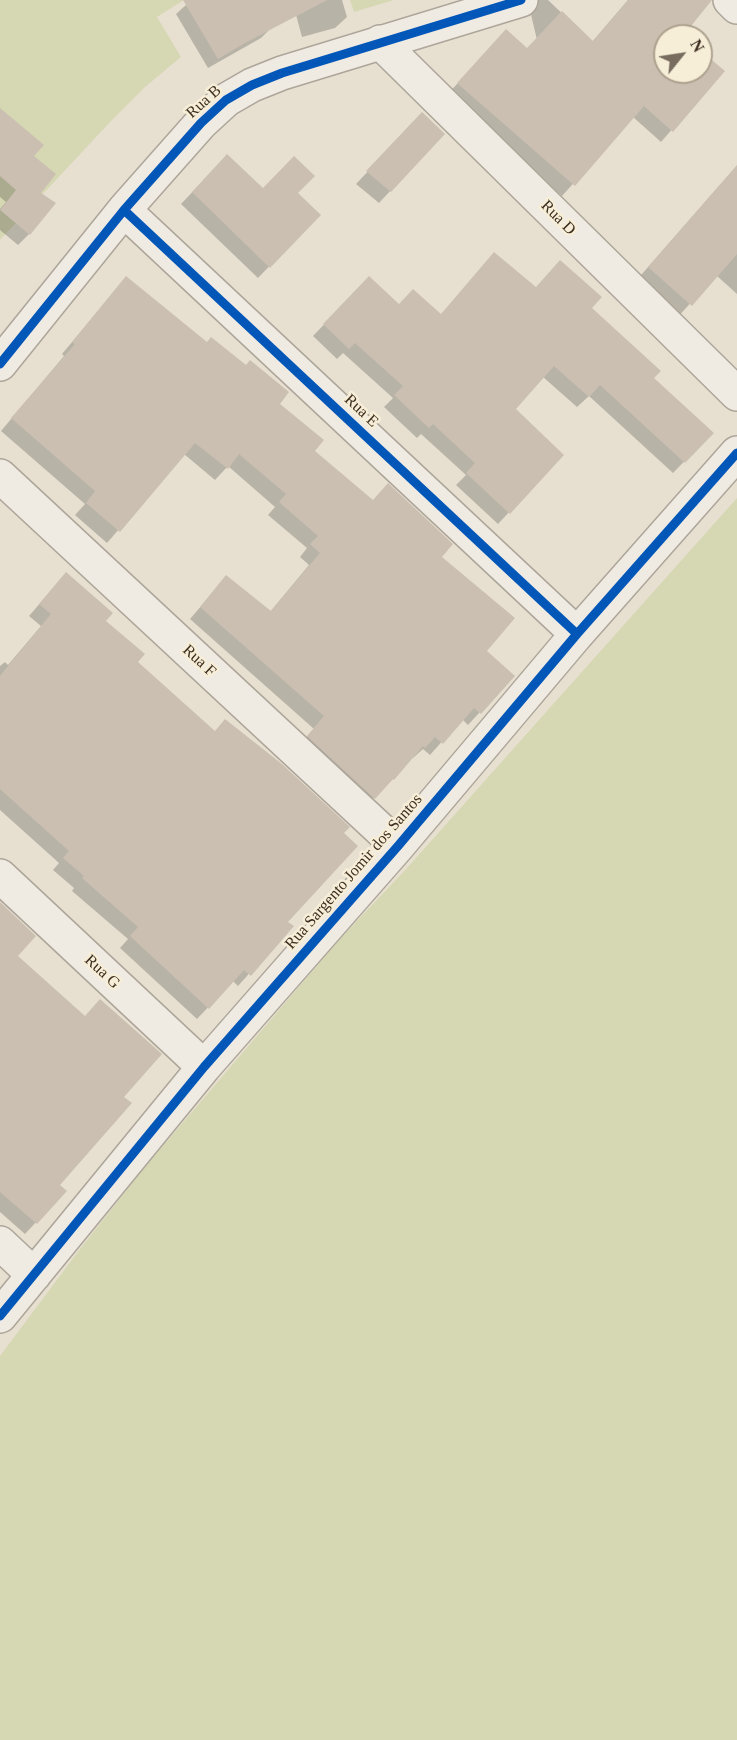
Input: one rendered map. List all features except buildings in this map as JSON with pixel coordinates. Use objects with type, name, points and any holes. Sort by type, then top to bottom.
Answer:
[{"type":"street","name":"Rua B","points":[[0,364],[124,210],[201,123],[226,100],[252,85],[282,73],[521,0]]},
{"type":"street","points":[[730,0],[737,7]]},
{"type":"street","name":"Rua D","points":[[380,42],[737,394]]},
{"type":"street","name":"Rua E","points":[[124,210],[578,634]]},
{"type":"street","name":"Rua Sargento Jomir dos Santos","points":[[0,1316],[204,1067],[737,453]]},
{"type":"street","name":"Rua F","points":[[0,476],[398,846]]},
{"type":"street","name":"Rua G","points":[[0,876],[204,1067]]},
{"type":"street","points":[[0,1243],[34,1275]]},
{"type":"green space","points":[[0,0],[184,0],[157,17],[181,57],[145,87],[111,121],[0,240]]},
{"type":"green space","points":[[350,0],[394,0],[354,12]]},
{"type":"green space","points":[[737,498],[737,1740],[0,1740],[0,1356],[145,1167],[338,941],[407,868]]},
{"type":"cycle path","points":[[0,364],[124,210],[201,123],[226,100],[252,85],[282,73],[521,0]]},
{"type":"cycle path","points":[[124,210],[577,634]]},
{"type":"cycle path","points":[[0,1316],[204,1067],[398,846],[577,634],[737,453]]}]
